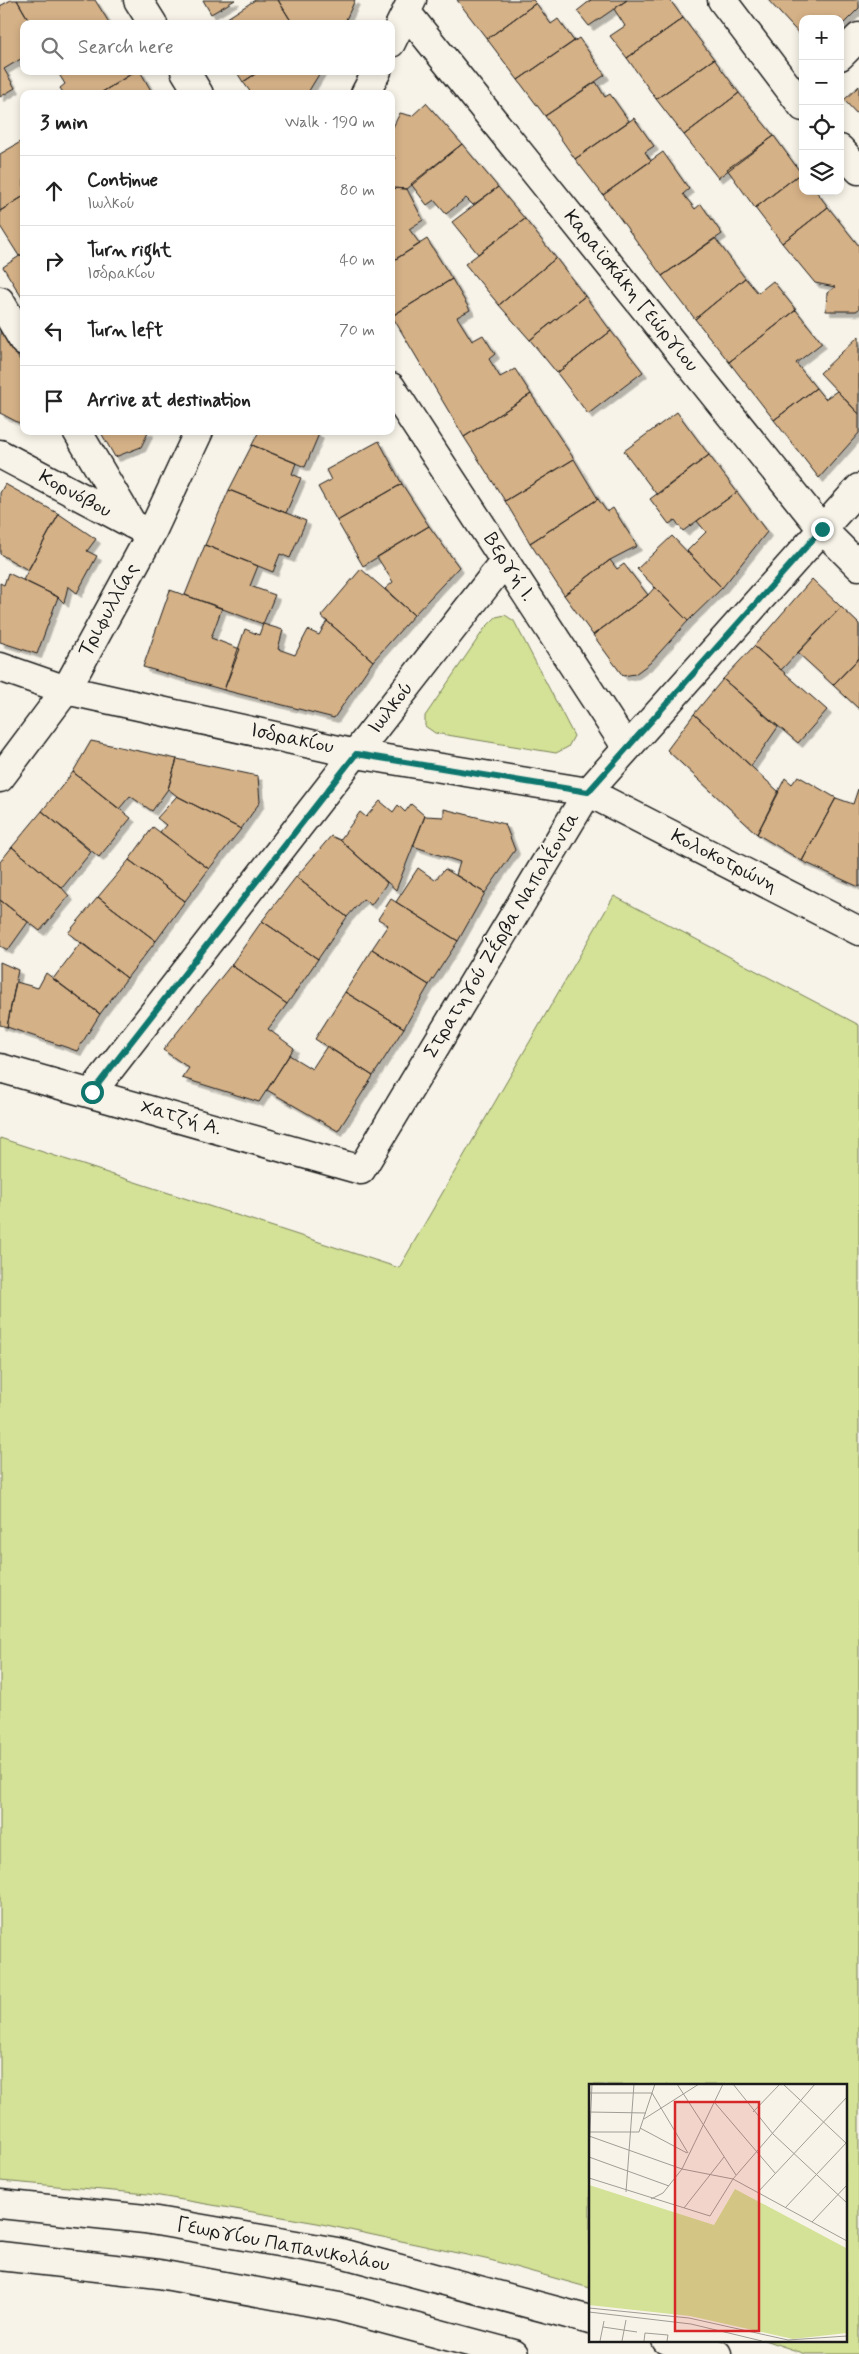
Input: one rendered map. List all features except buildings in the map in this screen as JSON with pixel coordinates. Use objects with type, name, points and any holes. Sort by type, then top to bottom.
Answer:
[{"type":"street","points":[[138,0],[151,20]]},
{"type":"street","points":[[722,0],[799,98]]},
{"type":"street","points":[[395,35],[410,6]]},
{"type":"street","name":"Καραϊσκάκη Γεώργιου","points":[[410,6],[822,529],[859,566]]},
{"type":"street","points":[[844,52],[859,37]]},
{"type":"street","points":[[187,75],[197,90]]},
{"type":"street","points":[[367,90],[375,75]]},
{"type":"street","points":[[841,150],[859,170]]},
{"type":"street","points":[[0,301],[20,335]]},
{"type":"street","name":"Βεργή Ι.","points":[[395,393],[627,748]]},
{"type":"street","points":[[80,435],[141,529]]},
{"type":"street","name":"Τριφυλλίας","points":[[0,778],[66,690],[141,529],[197,435]]},
{"type":"street","name":"Κορνόβου","points":[[0,454],[141,529]]},
{"type":"street","name":"Στρατηγού Ζέρβα Ναπολέοντα","points":[[361,1170],[588,792],[859,488]]},
{"type":"street","name":"Ιωλκού","points":[[92,1092],[505,561]]},
{"type":"street","name":"Ισδρακίου","points":[[0,667],[66,690],[356,754],[588,792]]},
{"type":"street","name":"Κολοκοτρώνη","points":[[588,792],[856,925]]},
{"type":"street","name":"Χατζή Α.","points":[[0,1068],[92,1092],[361,1170]]},
{"type":"street","name":"Γεωργίου Παπανικολάου","points":[[0,2204],[145,2218],[337,2252],[589,2320]]},
{"type":"street","points":[[0,2256],[159,2274],[339,2307],[514,2354]]},
{"type":"street","points":[[673,2342],[717,2354]]},
{"type":"green space","points":[[505,615],[514,621],[574,736],[568,747],[556,753],[435,733],[425,726],[425,716],[485,628],[496,617]]},
{"type":"green space","points":[[614,896],[859,1025],[859,2354],[806,2354],[770,2342],[846,2342],[846,2084],[589,2084],[589,2288],[490,2260],[317,2223],[148,2194],[0,2181],[0,1138],[399,1268]]},
{"type":"route","points":[[92,1092],[356,754],[588,792],[822,529]]}]
